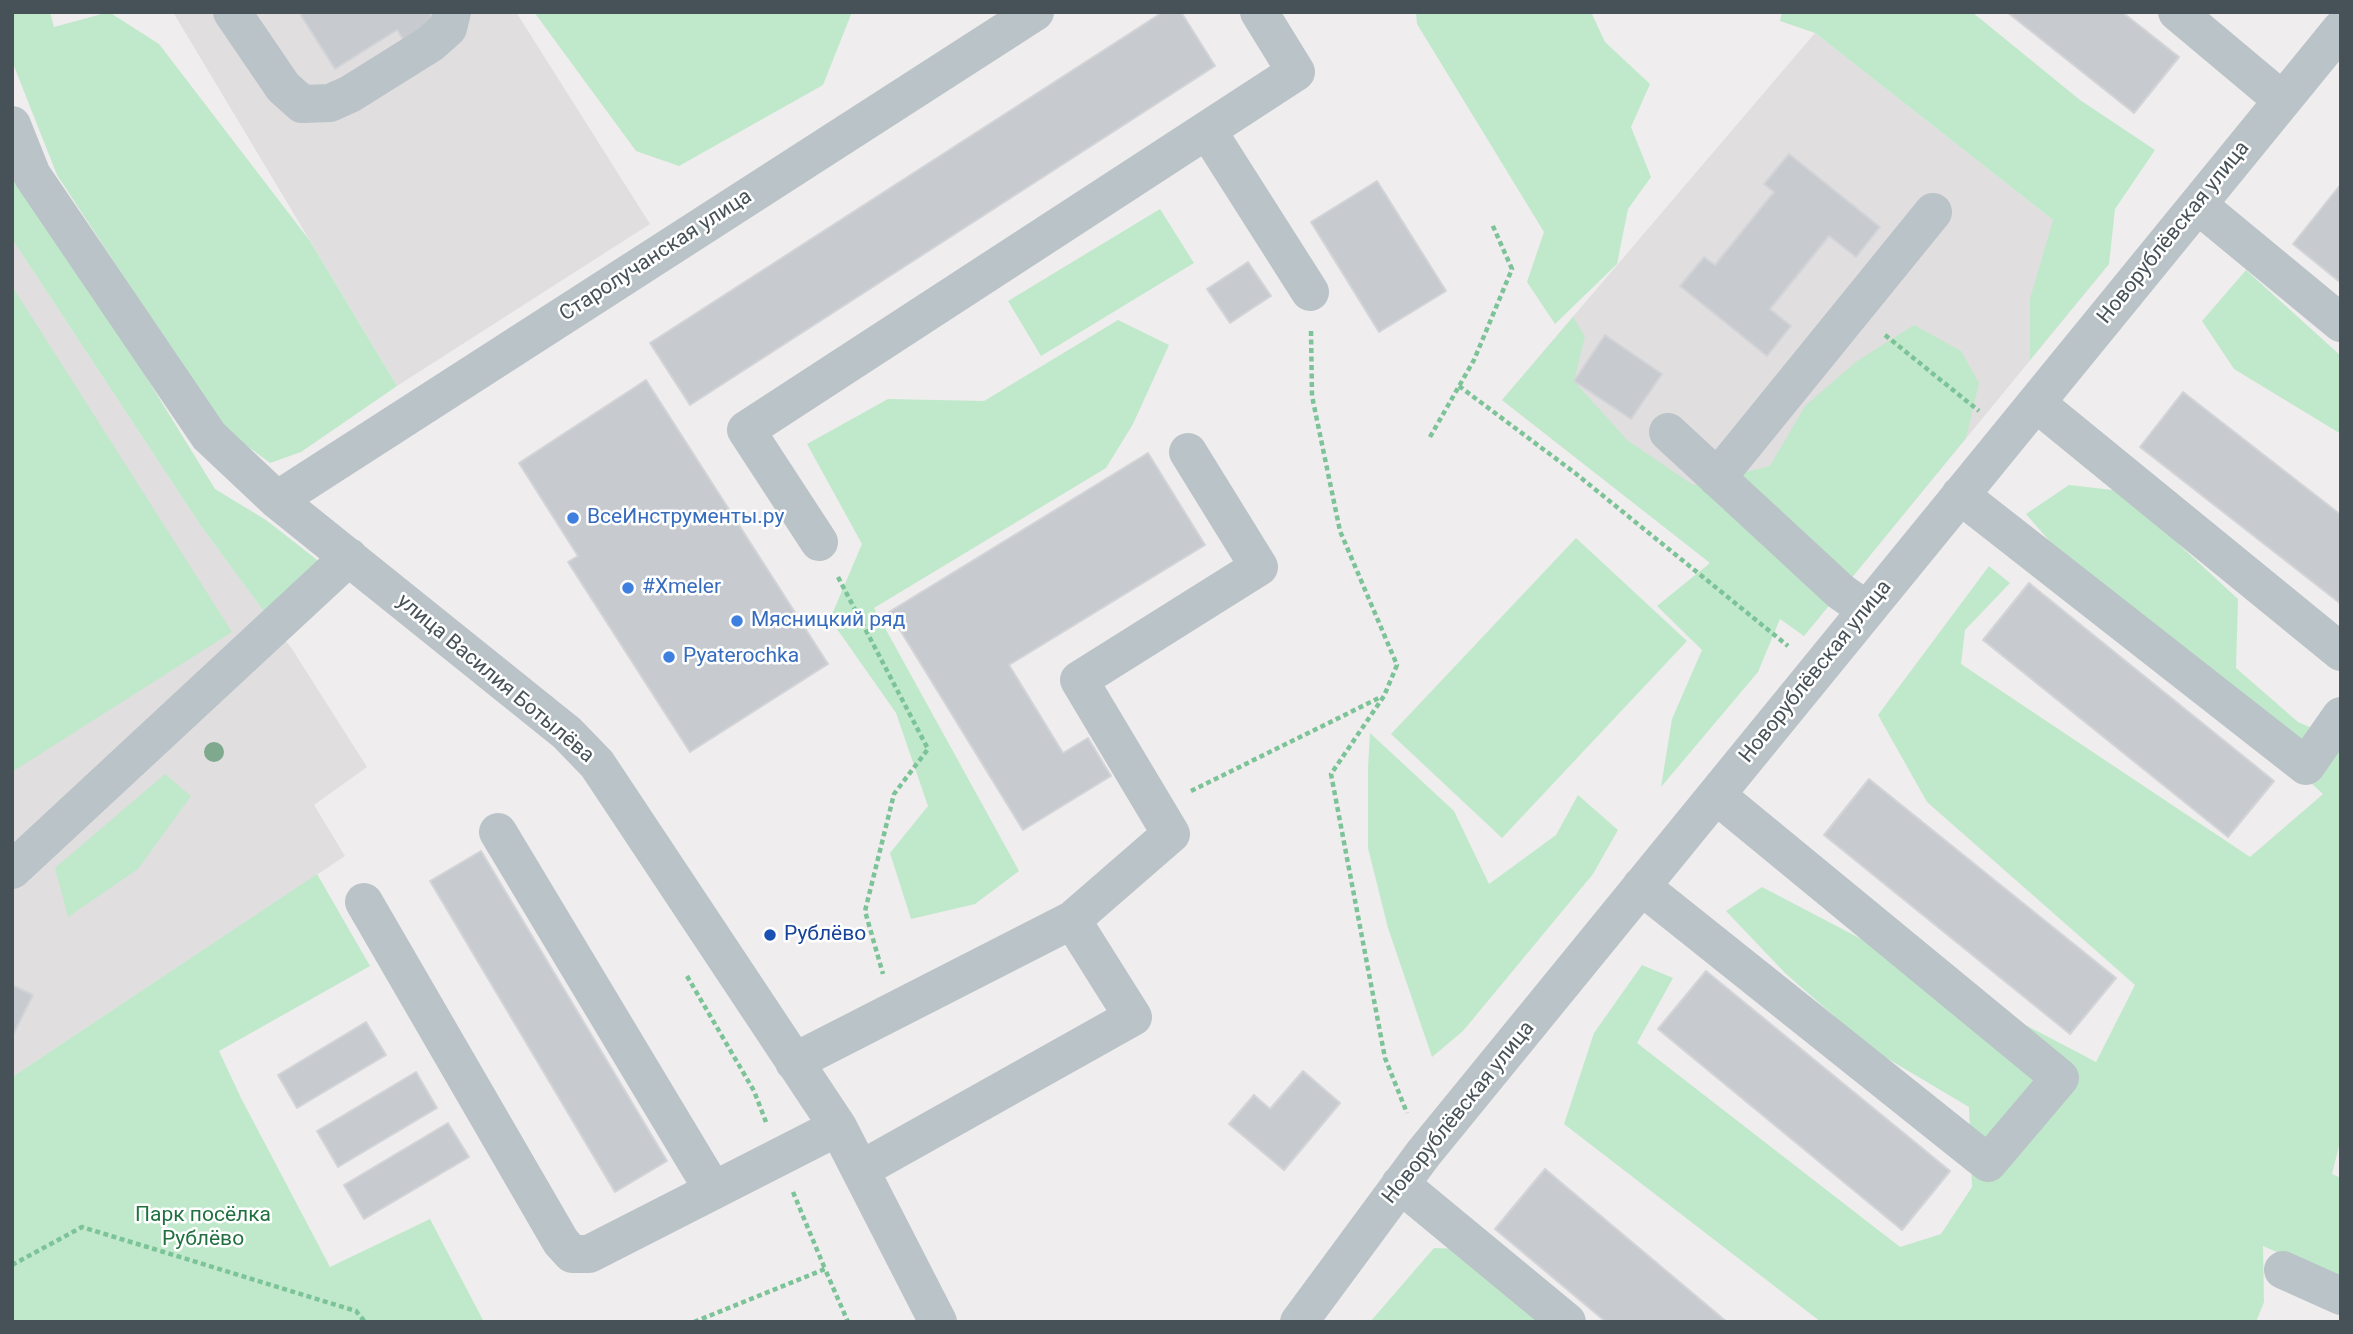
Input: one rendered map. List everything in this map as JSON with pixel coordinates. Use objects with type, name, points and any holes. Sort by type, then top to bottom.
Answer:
[{"type":"street","points":[[232,12],[283,87],[302,104],[330,103],[350,94],[430,44],[448,28],[453,12]]},
{"type":"street","name":"Старолучанская улица","points":[[278,500],[1035,12]]},
{"type":"street","points":[[819,542],[746,430],[1296,72],[1259,12]]},
{"type":"street","points":[[2177,12],[2282,100]]},
{"type":"street","name":"Новорублёвская улица","points":[[1299,1322],[1423,1154],[2341,29]]},
{"type":"street","name":"улица Василия Ботылёва","points":[[12,124],[32,175],[209,436],[278,500],[566,733],[597,764],[838,1127],[938,1322]]},
{"type":"street","points":[[1207,130],[1310,292]]},
{"type":"street","points":[[2197,205],[2341,323]]},
{"type":"street","points":[[1717,478],[1933,212]]},
{"type":"street","points":[[2036,403],[2341,652]]},
{"type":"street","points":[[1668,432],[1841,592],[1867,610]]},
{"type":"street","points":[[794,1062],[1072,919],[1171,834],[1079,680],[1259,567],[1188,452]]},
{"type":"street","points":[[1960,495],[2306,766],[2341,716]]},
{"type":"street","points":[[12,870],[349,558]]},
{"type":"street","points":[[1642,886],[1988,1163],[2060,1078],[1716,795]]},
{"type":"street","points":[[498,832],[713,1190]]},
{"type":"street","points":[[364,902],[561,1242],[572,1254],[589,1254],[838,1127]]},
{"type":"street","points":[[860,1170],[1133,1017],[1072,919]]},
{"type":"street","points":[[1400,1184],[1567,1322]]},
{"type":"street","points":[[2283,1270],[2341,1296]]},
{"type":"path","points":[[1430,437],[1474,360],[1511,269],[1492,223]]},
{"type":"path","points":[[1310,292],[1312,396],[1340,531],[1396,665],[1384,696],[1331,774],[1385,1058],[1423,1154]]},
{"type":"path","points":[[1854,310],[2009,436]]},
{"type":"path","points":[[1459,386],[1733,598],[1817,670]]},
{"type":"path","points":[[819,542],[928,749],[894,794],[865,911],[888,992],[890,1013]]},
{"type":"path","points":[[1156,808],[1384,696]]},
{"type":"path","points":[[684,973],[754,1091],[778,1157],[848,1322]]},
{"type":"path","points":[[12,1265],[82,1227],[356,1311],[365,1322]]},
{"type":"path","points":[[694,1322],[825,1269]]},
{"type":"shaded area","points":[[173,12],[516,12],[650,224],[397,386]]},
{"type":"shaded area","points":[[1815,33],[2109,264],[1804,636],[1502,400]]},
{"type":"shaded area","points":[[12,239],[201,526],[292,649],[367,767],[314,805],[345,856],[12,1077]]},
{"type":"green space","points":[[12,12],[50,12],[54,27],[109,12],[159,44],[310,241],[397,386],[301,452],[270,463],[223,428],[57,175],[12,61]]},
{"type":"green space","points":[[534,12],[852,12],[823,85],[679,166],[636,151]]},
{"type":"green space","points":[[1416,12],[1591,12],[1605,42],[1650,84],[1631,127],[1651,177],[1628,209],[1617,264],[1555,324],[1527,282],[1544,232],[1417,24]]},
{"type":"green space","points":[[1782,12],[1972,12],[2080,100],[2155,150],[2115,209],[2109,264],[2030,360],[2030,299],[2053,220],[1815,33],[1780,21]]},
{"type":"green space","points":[[12,151],[27,183],[215,489],[266,520],[321,563],[268,617],[201,526],[12,239]]},
{"type":"green space","points":[[1160,209],[1194,263],[1041,356],[1008,301]]},
{"type":"green space","points":[[2246,270],[2341,356],[2341,434],[2234,369],[2202,321]]},
{"type":"green space","points":[[12,286],[232,632],[12,772]]},
{"type":"green space","points":[[1573,317],[1585,336],[1574,381],[1627,440],[1693,485],[1770,466],[1805,406],[1857,361],[1914,325],[1961,351],[1979,383],[1966,438],[1804,636],[1780,619],[1758,672],[1661,787],[1672,719],[1702,650],[1657,606],[1710,563],[1502,400]]},
{"type":"green space","points":[[1118,320],[1169,345],[1133,424],[1106,468],[874,608],[1019,871],[975,904],[911,919],[890,853],[928,806],[896,713],[830,619],[862,544],[807,444],[888,399],[984,401]]},
{"type":"green space","points":[[2069,485],[2121,491],[2238,599],[2236,668],[2298,722],[2341,741],[2341,1138],[2332,1174],[2341,1178],[2341,1280],[2263,1246],[2264,1302],[2256,1322],[1821,1322],[1564,1124],[1594,1033],[1642,965],[1673,978],[1637,1043],[1900,1247],[1941,1234],[1972,1187],[1969,1107],[1873,1050],[1785,973],[1726,911],[1762,887],[2096,1062],[2135,985],[1927,802],[1878,715],[1989,566],[2010,583],[1965,630],[1961,664],[2250,857],[2323,794],[2059,552],[2026,514]]},
{"type":"green space","points":[[1576,538],[1687,641],[1502,838],[1391,734]]},
{"type":"green space","points":[[1370,733],[1454,811],[1489,884],[1556,835],[1578,795],[1618,830],[1593,874],[1463,1031],[1432,1057],[1388,928],[1368,848]]},
{"type":"green space","points":[[165,774],[191,796],[138,869],[68,917],[55,868]]},
{"type":"green space","name":"Парк посёлка Рублёво","points":[[317,874],[370,966],[219,1051],[330,1267],[430,1219],[484,1322],[12,1322],[12,1077]]},
{"type":"green space","points":[[1434,1248],[1490,1250],[1578,1322],[1370,1322]]},
{"type":"building","points":[[429,12],[437,25],[406,44],[397,30],[335,69],[300,14]]},
{"type":"building","points":[[1163,12],[1181,12],[1215,66],[690,405],[650,343]]},
{"type":"building","points":[[2007,12],[2122,12],[2179,57],[2134,113]]},
{"type":"building","points":[[1789,154],[1880,227],[1856,257],[1829,236],[1770,309],[1791,326],[1767,356],[1680,286],[1704,257],[1715,265],[1774,192],[1764,184]]},
{"type":"building","points":[[1377,181],[1446,291],[1379,332],[1311,222]]},
{"type":"building","points":[[2341,184],[2341,283],[2293,244]]},
{"type":"building","points":[[1248,262],[1271,296],[1230,323],[1207,289]]},
{"type":"building","points":[[1605,335],[1662,374],[1631,419],[1574,381]]},
{"type":"building","points":[[646,380],[828,664],[690,752],[568,562],[578,556],[519,463]]},
{"type":"building","points":[[2183,392],[2341,515],[2341,604],[2140,447]]},
{"type":"building","points":[[1148,453],[1205,545],[1009,665],[1063,753],[1088,738],[1111,776],[1023,830],[889,612]]},
{"type":"building","points":[[2029,583],[2274,781],[2228,837],[1983,640]]},
{"type":"building","points":[[1869,779],[2116,978],[2070,1034],[1824,835]]},
{"type":"building","points":[[481,851],[667,1161],[615,1192],[430,881]]},
{"type":"building","points":[[1706,971],[1950,1171],[1902,1230],[1658,1029]]},
{"type":"building","points":[[12,985],[33,995],[12,1037]]},
{"type":"building","points":[[366,1022],[386,1055],[297,1108],[278,1075]]},
{"type":"building","points":[[1303,1071],[1340,1103],[1284,1170],[1229,1124],[1254,1095],[1270,1109]]},
{"type":"building","points":[[416,1072],[437,1108],[338,1167],[317,1131]]},
{"type":"building","points":[[448,1123],[469,1157],[364,1219],[344,1185]]},
{"type":"building","points":[[1545,1169],[1727,1322],[1606,1322],[1495,1229]]},
{"type":"place","name":"ВсеИнструменты.ру","points":[[573,518]]},
{"type":"place","name":"#Xmeler","points":[[628,588]]},
{"type":"place","name":"Мясницкий ряд","points":[[737,621]]},
{"type":"place","name":"Pyaterochka","points":[[669,657]]},
{"type":"place","name":"Рублёво","points":[[770,935]]}]
